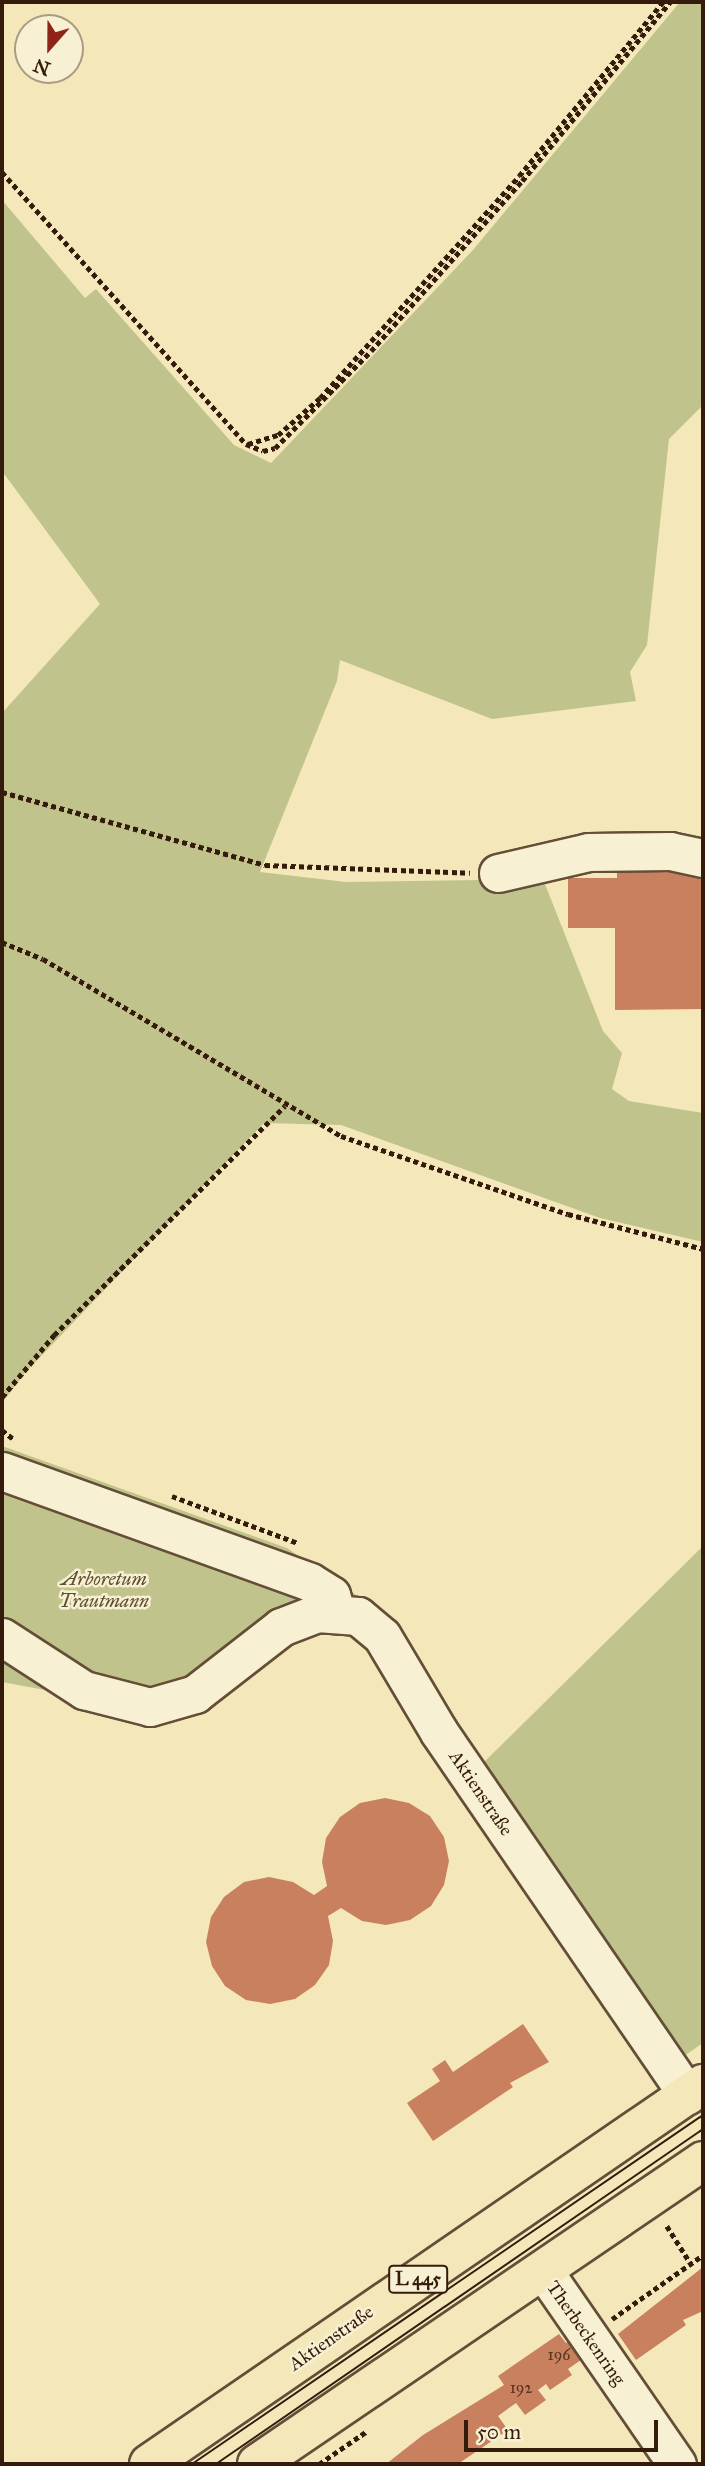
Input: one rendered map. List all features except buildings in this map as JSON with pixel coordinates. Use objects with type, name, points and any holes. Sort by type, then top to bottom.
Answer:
[{"type":"main road","name":"Aktienstraße","points":[[149,2464],[695,2089]]},
{"type":"main road","points":[[257,2464],[703,2161]]},
{"type":"street","points":[[498,873],[587,852],[670,851],[703,858]]},
{"type":"street","points":[[2,1472],[310,1582],[331,1595],[336,1611],[317,1613],[281,1627],[195,1694],[150,1707],[84,1690],[2,1637]]},
{"type":"street","name":"Aktienstraße","points":[[336,1611],[358,1616],[382,1636],[439,1732],[695,2089]]},
{"type":"street","name":"Therbeckenring","points":[[543,2270],[677,2464]]},
{"type":"path","points":[[246,444],[278,435],[320,398],[519,176],[663,2]]},
{"type":"path","points":[[2,172],[246,444],[262,451],[275,448],[319,406],[522,181],[670,2]]},
{"type":"path","points":[[2,792],[265,865],[498,873]]},
{"type":"path","points":[[2,942],[43,959],[285,1106],[376,1150],[593,1221],[703,1249]]},
{"type":"path","points":[[2,1397],[54,1335],[285,1106]]},
{"type":"path","points":[[667,2226],[691,2264]]},
{"type":"path","points":[[588,2336],[703,2255]]},
{"type":"green space","points":[[680,2],[703,2],[703,405],[669,439],[647,645],[630,672],[636,701],[492,719],[340,660],[337,681],[260,872],[346,882],[543,879],[603,1031],[622,1053],[612,1089],[629,1101],[703,1113],[703,1242],[600,1218],[341,1125],[264,1123],[25,1373],[2,1403],[2,713],[100,604],[2,471],[2,200],[85,298],[96,289],[234,445],[271,463],[472,251]]},
{"type":"green space","name":"Arboretum Trautmann","points":[[2,1446],[287,1548],[368,1603],[199,1679],[150,1696],[45,1690],[2,1682]]},
{"type":"green space","points":[[703,1546],[703,2043],[681,2058],[477,1769]]},
{"type":"tram line","points":[[192,2464],[703,2115]]},
{"type":"tram line","points":[[216,2464],[703,2129]]}]
